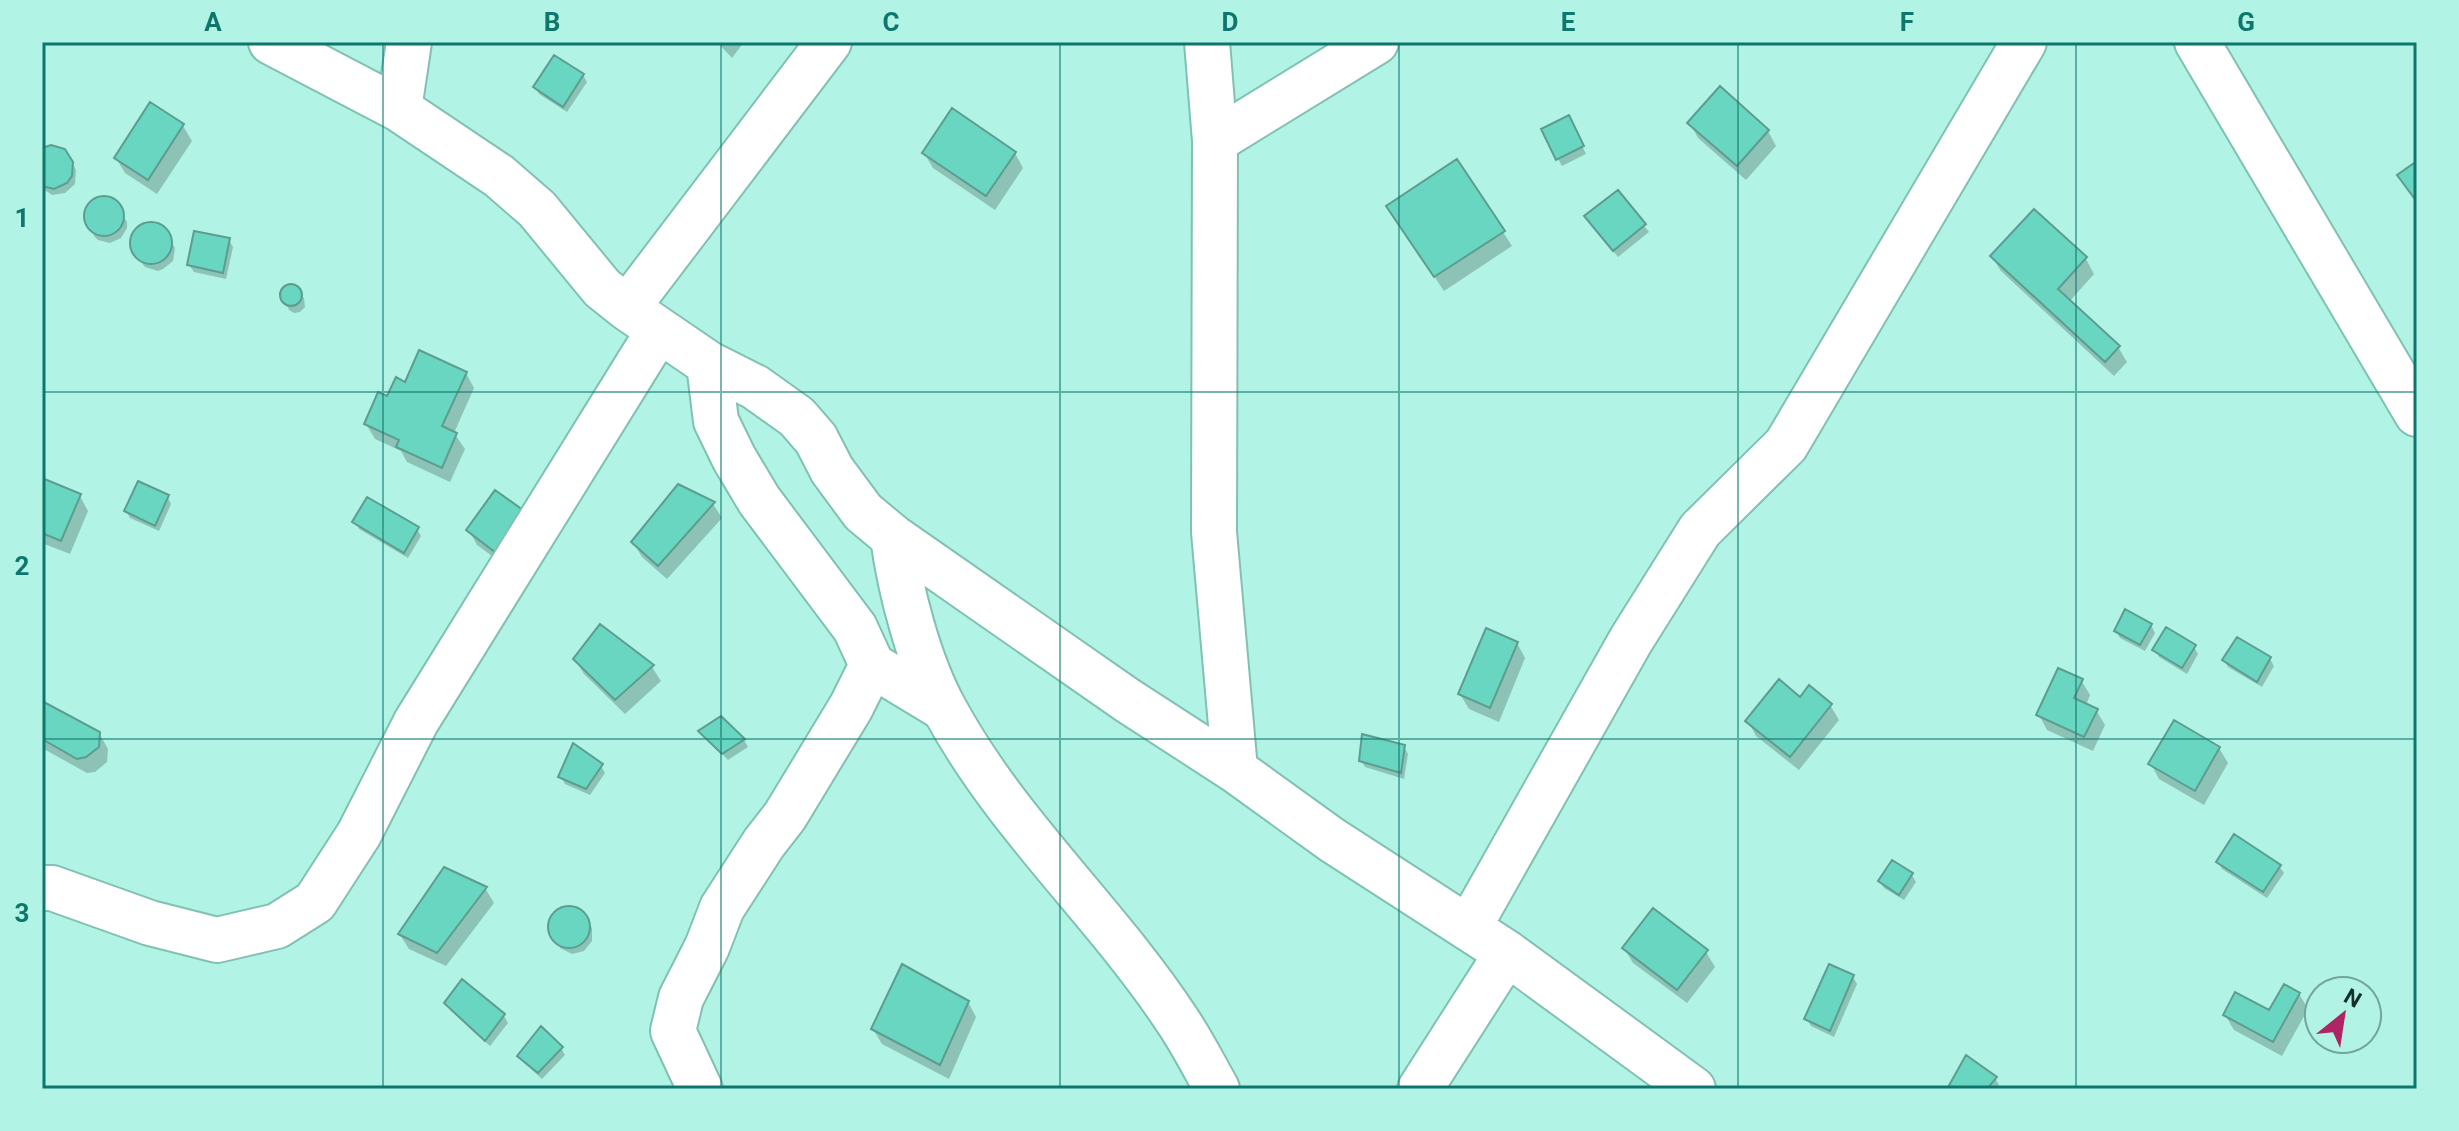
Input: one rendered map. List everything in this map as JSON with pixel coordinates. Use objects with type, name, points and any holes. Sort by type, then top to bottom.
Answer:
[{"type":"street","points":[[271,42],[399,109],[499,176],[537,209],[602,288],[709,364],[755,387],[797,417],[816,439],[832,470],[863,512],[893,537],[1127,700],[1235,770],[1332,840],[1507,953],[1693,1089]]},
{"type":"street","points":[[399,109],[409,42]]},
{"type":"street","points":[[42,888],[52,888],[150,923],[217,940],[277,926],[315,902],[359,834],[416,722],[643,319],[829,42]]},
{"type":"street","points":[[1207,42],[1215,141],[1214,532],[1235,770]]},
{"type":"street","points":[[1215,141],[1376,42]]},
{"type":"street","points":[[1469,927],[1631,640],[1700,530],[1786,445],[2024,42]]},
{"type":"street","points":[[2197,42],[2417,414]]},
{"type":"street","points":[[709,364],[716,421],[759,500],[855,628],[872,665],[943,708]]},
{"type":"street","points":[[893,537],[898,580],[943,708],[991,786],[1177,1020],[1217,1089]]},
{"type":"street","points":[[662,1089],[681,998],[707,947],[722,908],[785,816],[851,707],[872,665]]},
{"type":"street","points":[[1420,1089],[1507,953]]},
{"type":"street","points":[[673,1031],[700,1089]]},
{"type":"building","points":[[554,55],[584,74],[563,107],[533,87]]},
{"type":"building","points":[[1720,86],[1769,130],[1737,166],[1687,123]]},
{"type":"building","points":[[150,102],[184,124],[148,180],[114,158]]},
{"type":"building","points":[[952,108],[1016,152],[986,196],[922,153]]},
{"type":"building","points":[[1569,115],[1584,146],[1556,160],[1541,129]]},
{"type":"building","points":[[51,145],[65,149],[73,162],[72,176],[67,183],[54,189],[42,186],[42,148]]},
{"type":"building","points":[[1457,159],[1505,231],[1434,277],[1386,206]]},
{"type":"building","points":[[2417,161],[2417,202],[2397,175]]},
{"type":"building","points":[[1618,190],[1646,224],[1613,251],[1584,216]]},
{"type":"building","points":[[104,196],[118,202],[124,216],[118,230],[104,236],[90,230],[84,216],[90,202]]},
{"type":"building","points":[[2034,209],[2087,257],[2058,289],[2120,346],[2105,362],[1990,256]]},
{"type":"building","points":[[151,222],[166,228],[172,243],[166,258],[151,264],[136,258],[130,243],[136,228]]},
{"type":"building","points":[[194,231],[230,238],[223,273],[187,265]]},
{"type":"building","points":[[291,284],[299,287],[302,295],[299,303],[291,306],[283,303],[280,295],[283,287]]},
{"type":"building","points":[[419,350],[467,372],[442,426],[457,433],[442,468],[396,447],[399,440],[364,424],[378,392],[387,396],[396,377],[405,382]]},
{"type":"building","points":[[42,478],[81,494],[61,541],[42,533]]},
{"type":"building","points":[[138,481],[169,495],[155,526],[124,511]]},
{"type":"building","points":[[678,484],[715,502],[658,566],[631,542]]},
{"type":"building","points":[[495,490],[530,515],[500,556],[466,530]]},
{"type":"building","points":[[367,497],[419,527],[404,553],[352,522]]},
{"type":"building","points":[[2125,609],[2152,624],[2140,645],[2114,631]]},
{"type":"building","points":[[600,624],[654,665],[615,700],[573,659]]},
{"type":"building","points":[[2166,627],[2196,645],[2182,668],[2152,650]]},
{"type":"building","points":[[1486,628],[1518,642],[1490,708],[1458,694]]},
{"type":"building","points":[[2237,637],[2271,657],[2257,682],[2222,660]]},
{"type":"building","points":[[2058,668],[2083,679],[2074,698],[2098,709],[2084,737],[2036,715]]},
{"type":"building","points":[[1779,679],[1800,697],[1809,685],[1832,704],[1790,757],[1745,721]]},
{"type":"building","points":[[42,701],[100,732],[99,747],[86,757],[77,759],[42,739]]},
{"type":"building","points":[[721,716],[745,739],[722,754],[698,731]]},
{"type":"building","points":[[2174,720],[2220,747],[2195,791],[2148,764]]},
{"type":"building","points":[[1362,734],[1405,745],[1401,773],[1359,761]]},
{"type":"building","points":[[573,743],[603,764],[586,789],[558,777]]},
{"type":"building","points":[[2234,834],[2281,865],[2263,892],[2216,862]]},
{"type":"building","points":[[1892,860],[1913,873],[1899,895],[1878,881]]},
{"type":"building","points":[[444,867],[487,887],[437,953],[398,934]]},
{"type":"building","points":[[569,906],[584,912],[590,927],[584,942],[569,948],[554,942],[548,927],[554,912]]},
{"type":"building","points":[[1653,908],[1708,950],[1677,990],[1622,948]]},
{"type":"building","points":[[902,964],[969,1001],[940,1065],[871,1029]]},
{"type":"building","points":[[1829,964],[1854,975],[1830,1031],[1804,1019]]},
{"type":"building","points":[[462,979],[505,1014],[485,1041],[444,1003]]},
{"type":"building","points":[[2284,984],[2300,993],[2273,1042],[2223,1015],[2235,992],[2269,1010]]},
{"type":"building","points":[[541,1026],[563,1047],[538,1073],[517,1056]]},
{"type":"building","points":[[1966,1055],[1997,1077],[1987,1089],[1947,1089]]}]
